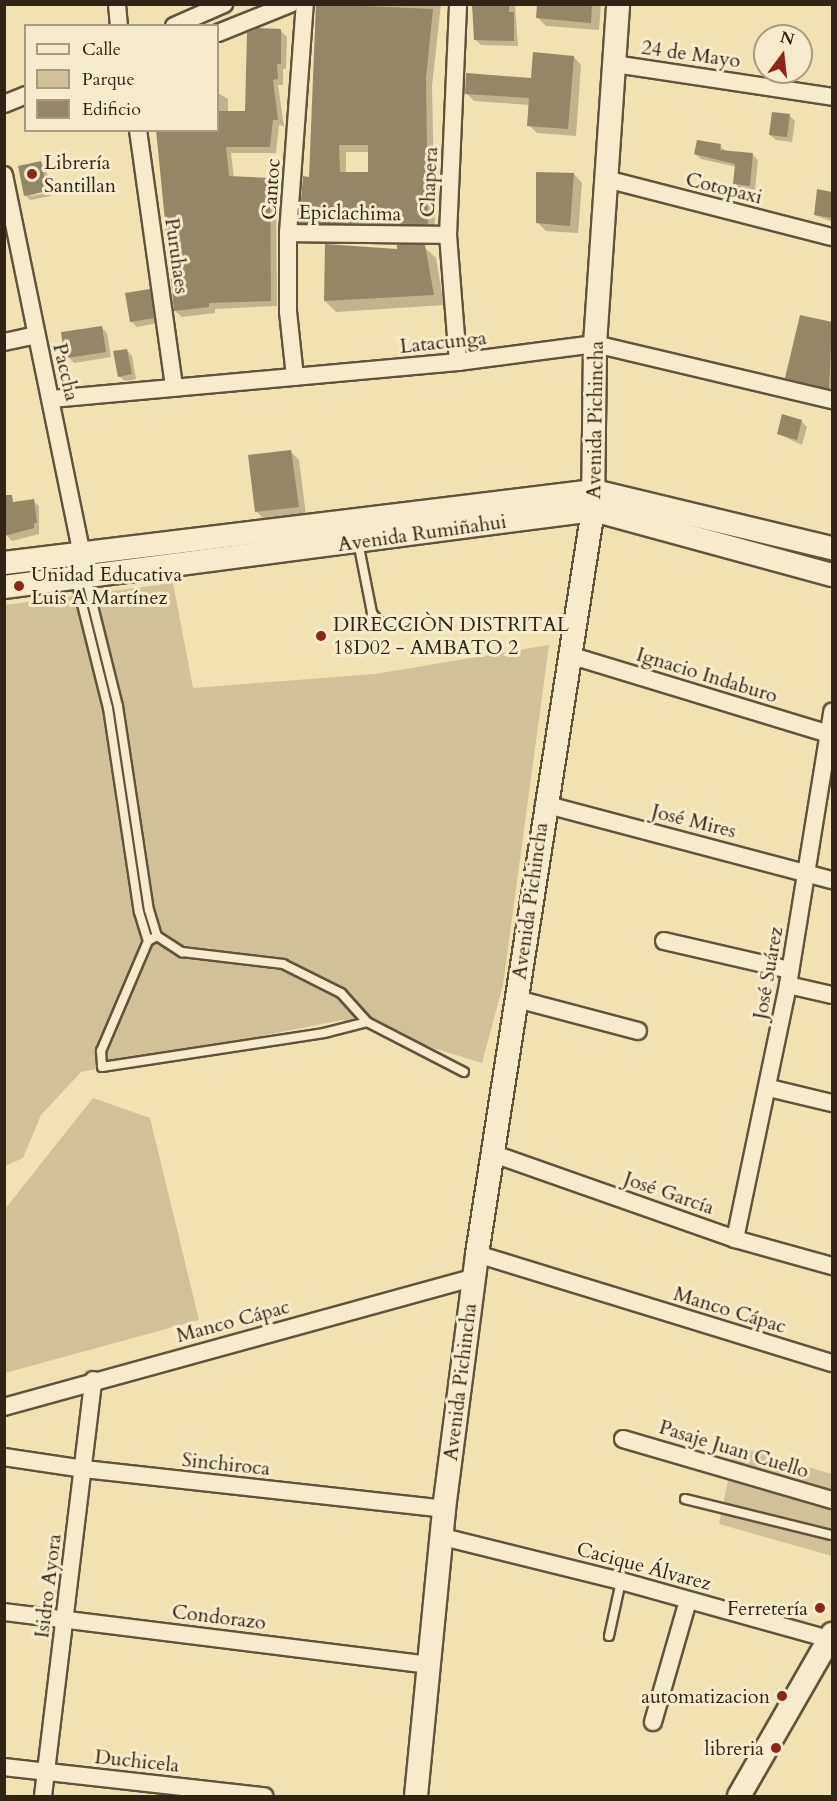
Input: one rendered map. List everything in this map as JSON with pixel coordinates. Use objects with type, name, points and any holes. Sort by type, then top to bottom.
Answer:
[{"type":"main road","name":"Avenida Pichincha","points":[[416,1797],[444,1509],[473,1278],[494,1154],[544,804],[593,500],[595,344],[618,4]]},
{"type":"main road","name":"Avenida Rumiñahui","points":[[4,563],[82,552],[593,500],[832,548]]},
{"type":"main road","name":"Avenida Rumiñahui","points":[[4,587],[358,542],[593,500],[832,575]]},
{"type":"main road","points":[[739,1797],[832,1638]]},
{"type":"street","points":[[117,4],[119,24]]},
{"type":"street","points":[[179,24],[224,4]]},
{"type":"street","points":[[219,33],[290,4]]},
{"type":"street","name":"Cantoc","points":[[295,376],[288,312],[288,233],[304,4]]},
{"type":"street","name":"Chapera","points":[[458,4],[448,235],[458,362]]},
{"type":"street","name":"24 de Mayo","points":[[615,64],[832,97]]},
{"type":"street","points":[[4,104],[24,96]]},
{"type":"street","name":"Puruhaes","points":[[138,132],[174,387]]},
{"type":"street","name":"Paccha","points":[[4,175],[82,552],[81,579]]},
{"type":"street","name":"Cotopaxi","points":[[606,179],[832,237]]},
{"type":"street","name":"Epiclachima","points":[[288,233],[448,235]]},
{"type":"street","points":[[4,342],[36,335]]},
{"type":"street","name":"Latacunga","points":[[51,399],[458,362],[595,344],[832,400]]},
{"type":"street","name":"Ignacio Indaburo","points":[[569,655],[830,735]]},
{"type":"street","name":"José Suárez","points":[[735,1239],[769,1088],[830,735],[832,712]]},
{"type":"street","name":"José Mires","points":[[544,804],[805,871],[832,880]]},
{"type":"street","points":[[664,940],[789,978],[832,995]]},
{"type":"street","points":[[517,999],[638,1031]]},
{"type":"street","points":[[769,1088],[832,1103]]},
{"type":"street","name":"José García","points":[[494,1154],[735,1239],[832,1266]]},
{"type":"street","name":"Manco Cápac","points":[[477,1254],[832,1364]]},
{"type":"street","name":"Manco Cápac","points":[[4,1407],[93,1380],[473,1278]]},
{"type":"street","name":"Isidro Ayora","points":[[44,1797],[93,1380]]},
{"type":"street","name":"Pasaje Juan Cuello","points":[[623,1439],[832,1500]]},
{"type":"street","name":"Sinchiroca","points":[[4,1457],[84,1470],[444,1509]]},
{"type":"street","name":"Cacique Álvarez","points":[[443,1537],[621,1581],[688,1601],[832,1638]]},
{"type":"street","points":[[653,1722],[688,1601]]},
{"type":"street","name":"Condorazo","points":[[4,1612],[428,1665]]},
{"type":"street","name":"Duchicela","points":[[4,1767],[264,1797]]},
{"type":"lane","points":[[358,542],[372,613],[379,622],[405,622]]},
{"type":"lane","points":[[81,579],[118,706],[149,910],[157,936],[182,952],[283,964],[341,993],[367,1022],[464,1072]]},
{"type":"lane","points":[[81,579],[108,708],[139,912],[148,941]]},
{"type":"lane","points":[[157,936],[148,941],[101,1051],[102,1066],[324,1033],[367,1022]]},
{"type":"lane","points":[[684,1499],[832,1535]]},
{"type":"lane","points":[[609,1636],[621,1581]]},
{"type":"green space","points":[[173,583],[193,688],[375,674],[549,645],[503,985],[482,1063],[342,1020],[81,1072],[41,1115],[23,1158],[5,1166],[4,605]]},
{"type":"green space","points":[[93,1098],[150,1118],[199,1320],[5,1373],[5,1209]]},
{"type":"green space","points":[[735,1446],[832,1474],[832,1556],[719,1524]]},
{"type":"building","points":[[316,4],[433,9],[426,78],[428,224],[299,223],[303,176],[309,177]],"holes":[[[339,145],[368,145],[368,172],[340,172]]]},
{"type":"building","points":[[472,4],[509,4],[509,12],[514,12],[514,41],[474,40]]},
{"type":"building","points":[[537,4],[592,4],[591,23],[536,18]]},
{"type":"building","points":[[258,28],[281,29],[281,64],[277,64],[278,79],[273,80],[278,120],[273,120],[270,147],[226,147],[229,176],[270,178],[271,301],[209,303],[209,307],[174,311],[156,132],[219,132],[219,111],[245,111],[247,33]]},
{"type":"building","points":[[533,52],[574,56],[568,129],[527,126],[529,98],[465,94],[466,73],[531,78]]},
{"type":"building","points":[[772,112],[790,114],[787,137],[769,135]]},
{"type":"building","points":[[697,140],[721,144],[720,150],[753,153],[750,186],[733,184],[735,164],[694,154]]},
{"type":"building","name":"Librería Santillan","points":[[41,161],[47,191],[24,196],[18,166]]},
{"type":"building","points":[[536,172],[574,173],[570,226],[536,223]]},
{"type":"building","points":[[817,189],[832,192],[832,218],[814,215]]},
{"type":"building","points":[[325,244],[397,249],[397,245],[425,245],[434,295],[324,301]]},
{"type":"building","points":[[150,289],[154,318],[130,322],[125,293]]},
{"type":"building","points":[[800,315],[832,322],[829,389],[785,378]]},
{"type":"building","points":[[102,326],[106,352],[67,358],[64,355],[61,332]]},
{"type":"building","points":[[127,349],[132,374],[118,377],[113,351]]},
{"type":"building","points":[[782,414],[802,420],[797,440],[777,434]]},
{"type":"building","points":[[291,450],[299,507],[255,512],[248,455]]},
{"type":"building","points":[[4,495],[12,495],[13,502],[34,499],[37,523],[34,523],[34,528],[4,536]]},
{"type":"place","name":"Librería Santillan","points":[[32,174]]},
{"type":"place","name":"Unidad Educativa Luis A Martínez","points":[[19,586]]},
{"type":"place","name":"DIRECCIÒN DISTRITAL 18D02 - AMBATO 2","points":[[321,636]]},
{"type":"place","name":"Ferretería","points":[[820,1608]]},
{"type":"place","name":"automatizacion","points":[[782,1696]]},
{"type":"place","name":"libreria","points":[[776,1748]]}]
